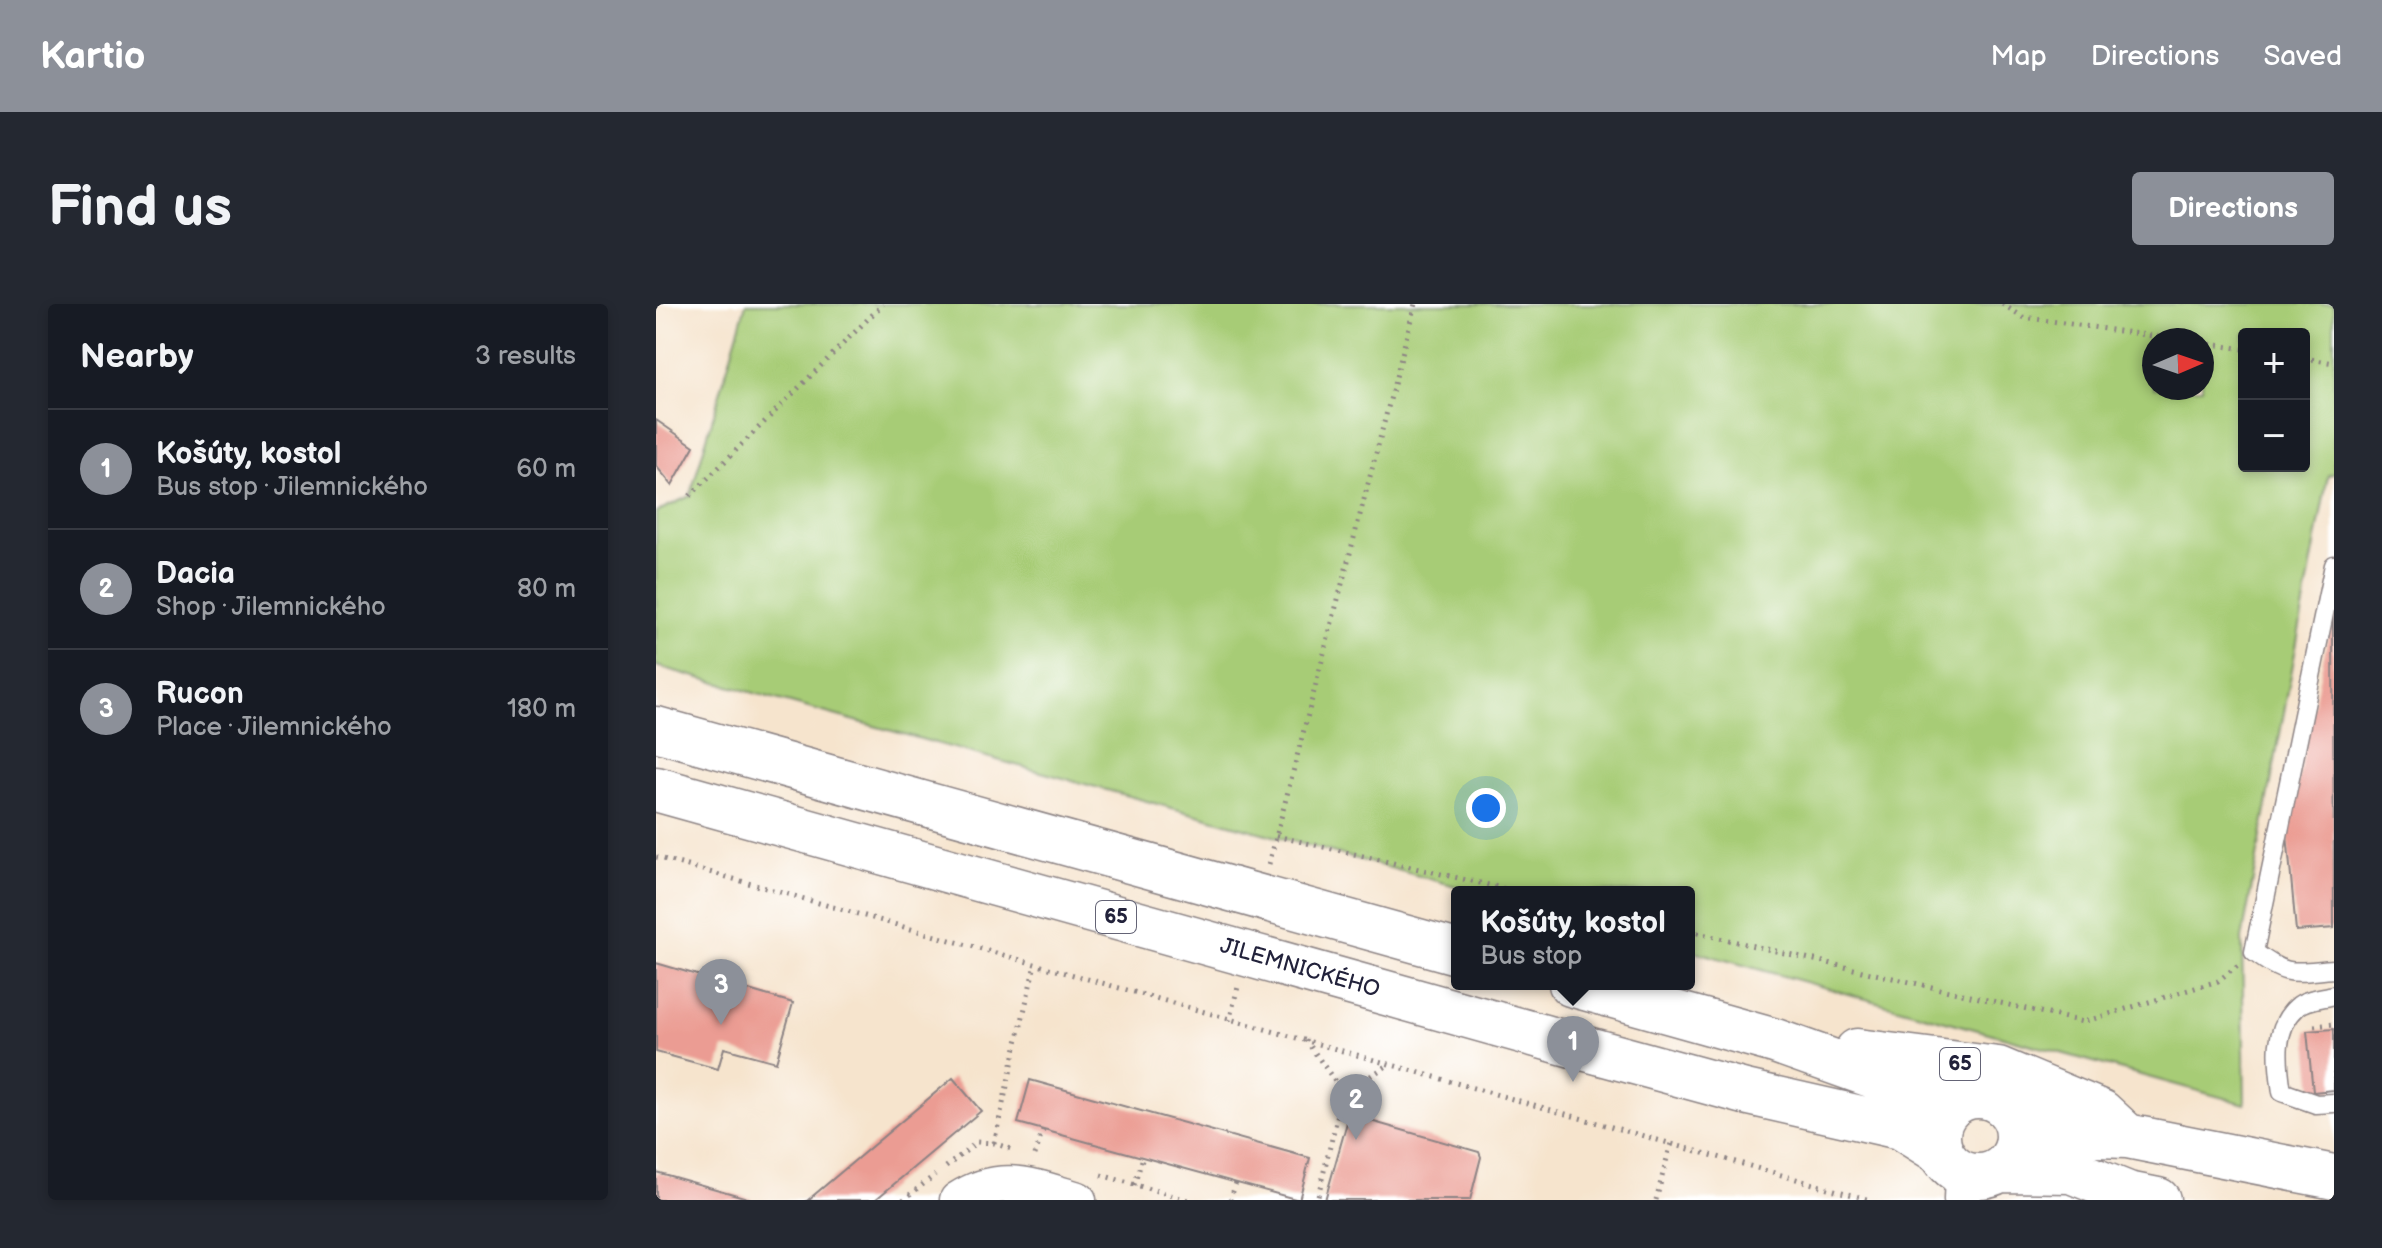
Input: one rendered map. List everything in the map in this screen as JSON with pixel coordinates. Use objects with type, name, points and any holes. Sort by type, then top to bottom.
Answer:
[{"type":"main road","points":[[656,729],[1451,950]]},
{"type":"main road","name":"JILEMNICKÉHO","points":[[656,789],[1622,1059],[1745,1092],[1900,1127],[1966,1174]]},
{"type":"main road","name":"65","points":[[1592,990],[1775,1041],[1952,1104]]},
{"type":"main road","name":"65","points":[[1775,1041],[1998,1069],[2101,1112],[2127,1136]]},
{"type":"main road","name":"65","points":[[1966,1174],[1937,1140],[1939,1124],[1952,1104],[1967,1097],[1983,1096],[1999,1101],[2015,1119],[2068,1134],[2127,1136],[2334,1177]]},
{"type":"main road","points":[[1966,1174],[2009,1163],[2018,1142],[2015,1119]]},
{"type":"main road","points":[[1966,1174],[2071,1171],[2128,1194],[2158,1200]]},
{"type":"street","points":[[958,1200],[971,1191],[1017,1183],[1078,1200]]},
{"type":"lane","points":[[2334,565],[2254,952],[2277,969],[2292,972],[2334,969]]},
{"type":"lane","points":[[2334,995],[2299,1005],[2287,1020],[2276,1051],[2282,1092],[2316,1104],[2334,1103]]},
{"type":"path","points":[[690,496],[883,304]]},
{"type":"path","points":[[1269,868],[1415,304]]},
{"type":"path","points":[[2002,304],[2023,317],[2142,334]]},
{"type":"path","points":[[2214,345],[2238,348]]},
{"type":"path","points":[[2310,359],[2334,363]]},
{"type":"path","points":[[1276,836],[1493,886]]},
{"type":"path","points":[[656,857],[1870,1200]]},
{"type":"path","points":[[1695,932],[2083,1022],[2218,981],[2254,952]]},
{"type":"path","points":[[994,1143],[1035,964]]},
{"type":"path","points":[[1229,1021],[1240,979]]},
{"type":"path","points":[[1306,1040],[1343,1093]]},
{"type":"path","points":[[1317,1200],[1343,1093],[1390,1064]]},
{"type":"path","points":[[1035,1156],[1043,1130]]},
{"type":"path","points":[[1656,1200],[1671,1143]]},
{"type":"path","points":[[1134,1185],[1143,1157]]},
{"type":"path","points":[[1230,1200],[1236,1183]]},
{"type":"green space","points":[[746,304],[2334,304],[2334,474],[2328,475],[2242,939],[2245,1104],[1695,952],[1695,886],[1455,886],[656,666],[656,512],[690,496]]},
{"type":"building","points":[[656,420],[694,446],[672,485],[656,466]]},
{"type":"building","points":[[2333,612],[2334,928],[2296,931],[2287,834]]},
{"type":"building","points":[[656,963],[793,1003],[776,1062],[724,1048],[718,1069],[656,1052]]},
{"type":"building","points":[[2334,1029],[2334,1090],[2313,1092],[2307,1031]]},
{"type":"building","points":[[953,1078],[981,1111],[875,1200],[808,1200]]},
{"type":"building","points":[[1030,1080],[1310,1158],[1299,1200],[1018,1123]]},
{"type":"building","points":[[1353,1116],[1479,1152],[1481,1157],[1470,1200],[1325,1200],[1348,1119]]},
{"type":"building","points":[[656,1172],[751,1199],[751,1200],[656,1200]]},
{"type":"place","name":"Rucon","points":[[721,1025]]},
{"type":"place","name":"Košúty, kostol","points":[[1573,1082]]},
{"type":"place","name":"Dacia","points":[[1356,1140]]}]
